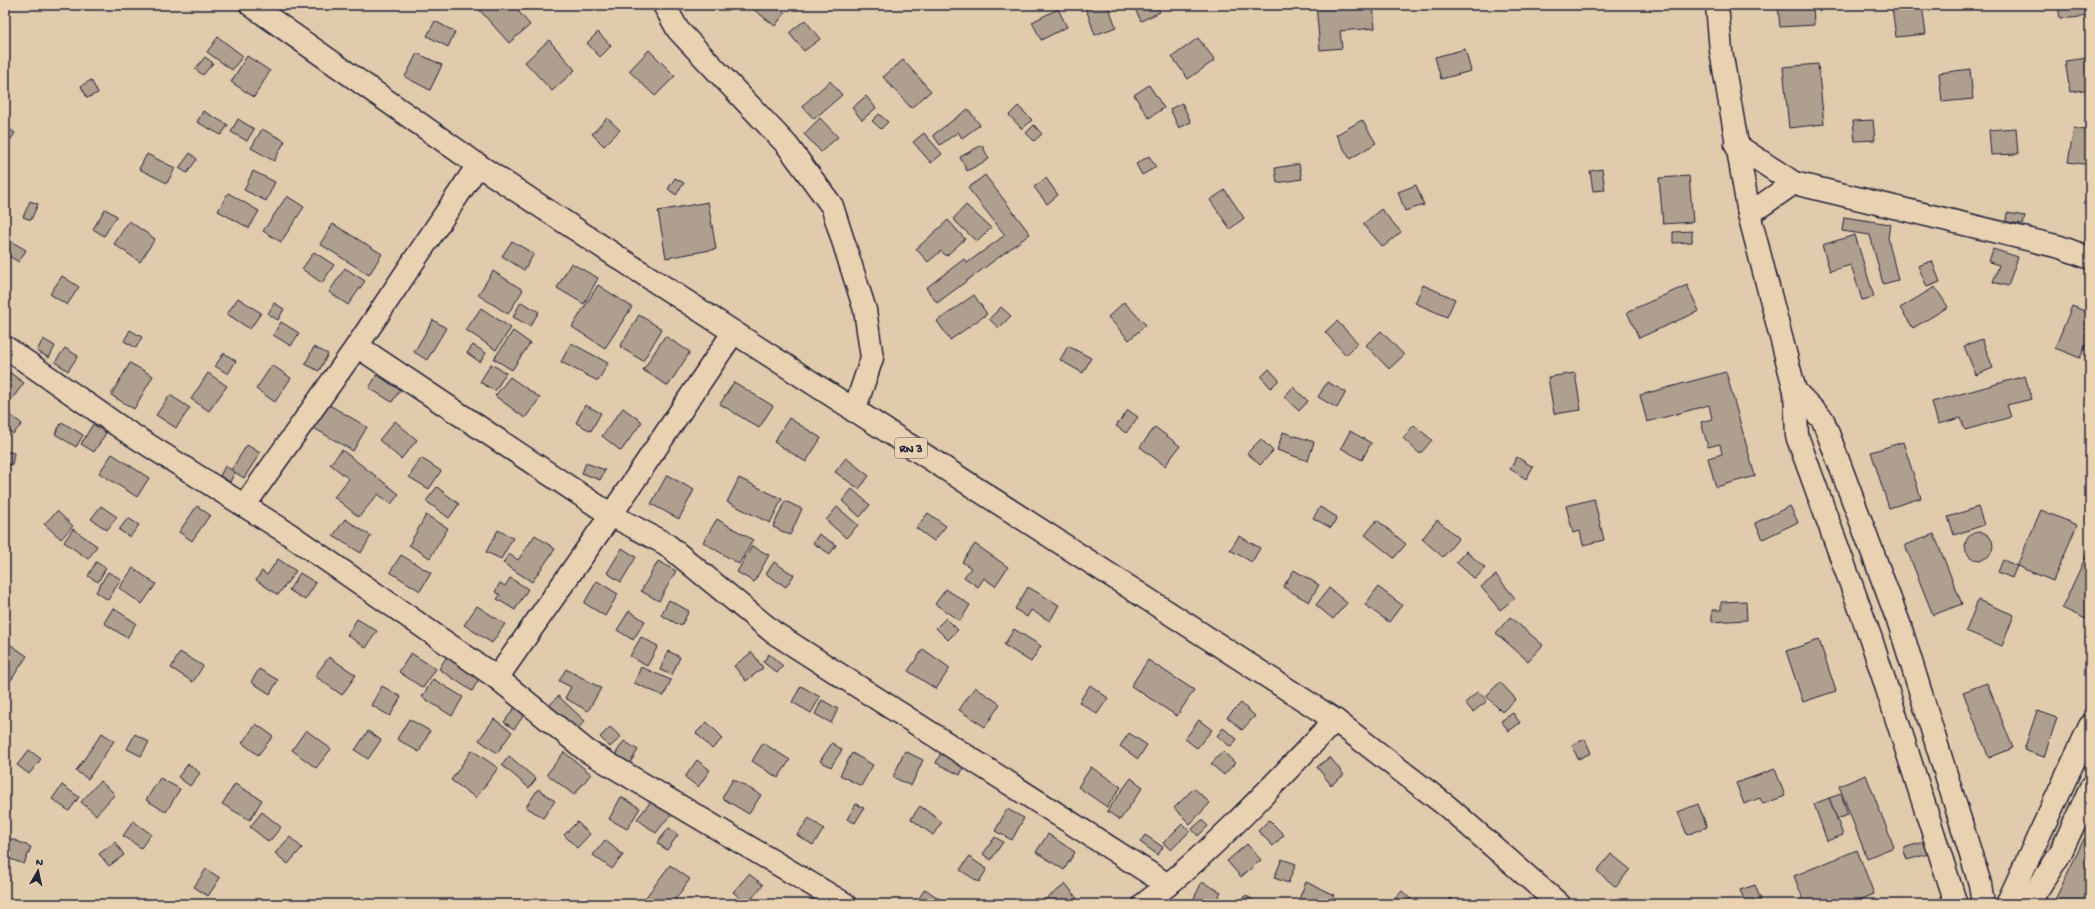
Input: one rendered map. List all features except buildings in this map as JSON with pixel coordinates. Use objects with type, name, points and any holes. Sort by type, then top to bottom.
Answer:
[{"type":"street","name":"RN 3","points":[[251,5],[478,164],[733,333],[1335,720],[1448,807],[1560,904]]},
{"type":"street","points":[[664,5],[678,30],[787,146],[832,206],[865,310],[872,358],[854,411]]},
{"type":"street","points":[[1717,5],[1721,51],[1749,214],[1795,391],[1796,436],[1871,639],[1956,904]]},
{"type":"street","points":[[1736,145],[1794,183],[2060,247],[2090,258]]},
{"type":"street","points":[[244,506],[358,346],[478,164]]},
{"type":"street","points":[[1749,214],[1794,183]]},
{"type":"street","points":[[497,678],[611,515],[733,333]]},
{"type":"street","points":[[358,346],[611,515],[666,544],[773,632],[1168,885]]},
{"type":"street","points":[[5,347],[123,429],[289,534],[497,678],[588,751],[845,904]]},
{"type":"street","points":[[1795,391],[1823,420],[1900,626],[1980,884],[1983,904]]},
{"type":"street","points":[[1144,904],[1168,885],[1267,791],[1335,720]]},
{"type":"street","points":[[2007,904],[2090,726]]},
{"type":"street","points":[[2028,904],[2060,854],[2090,789]]}]
